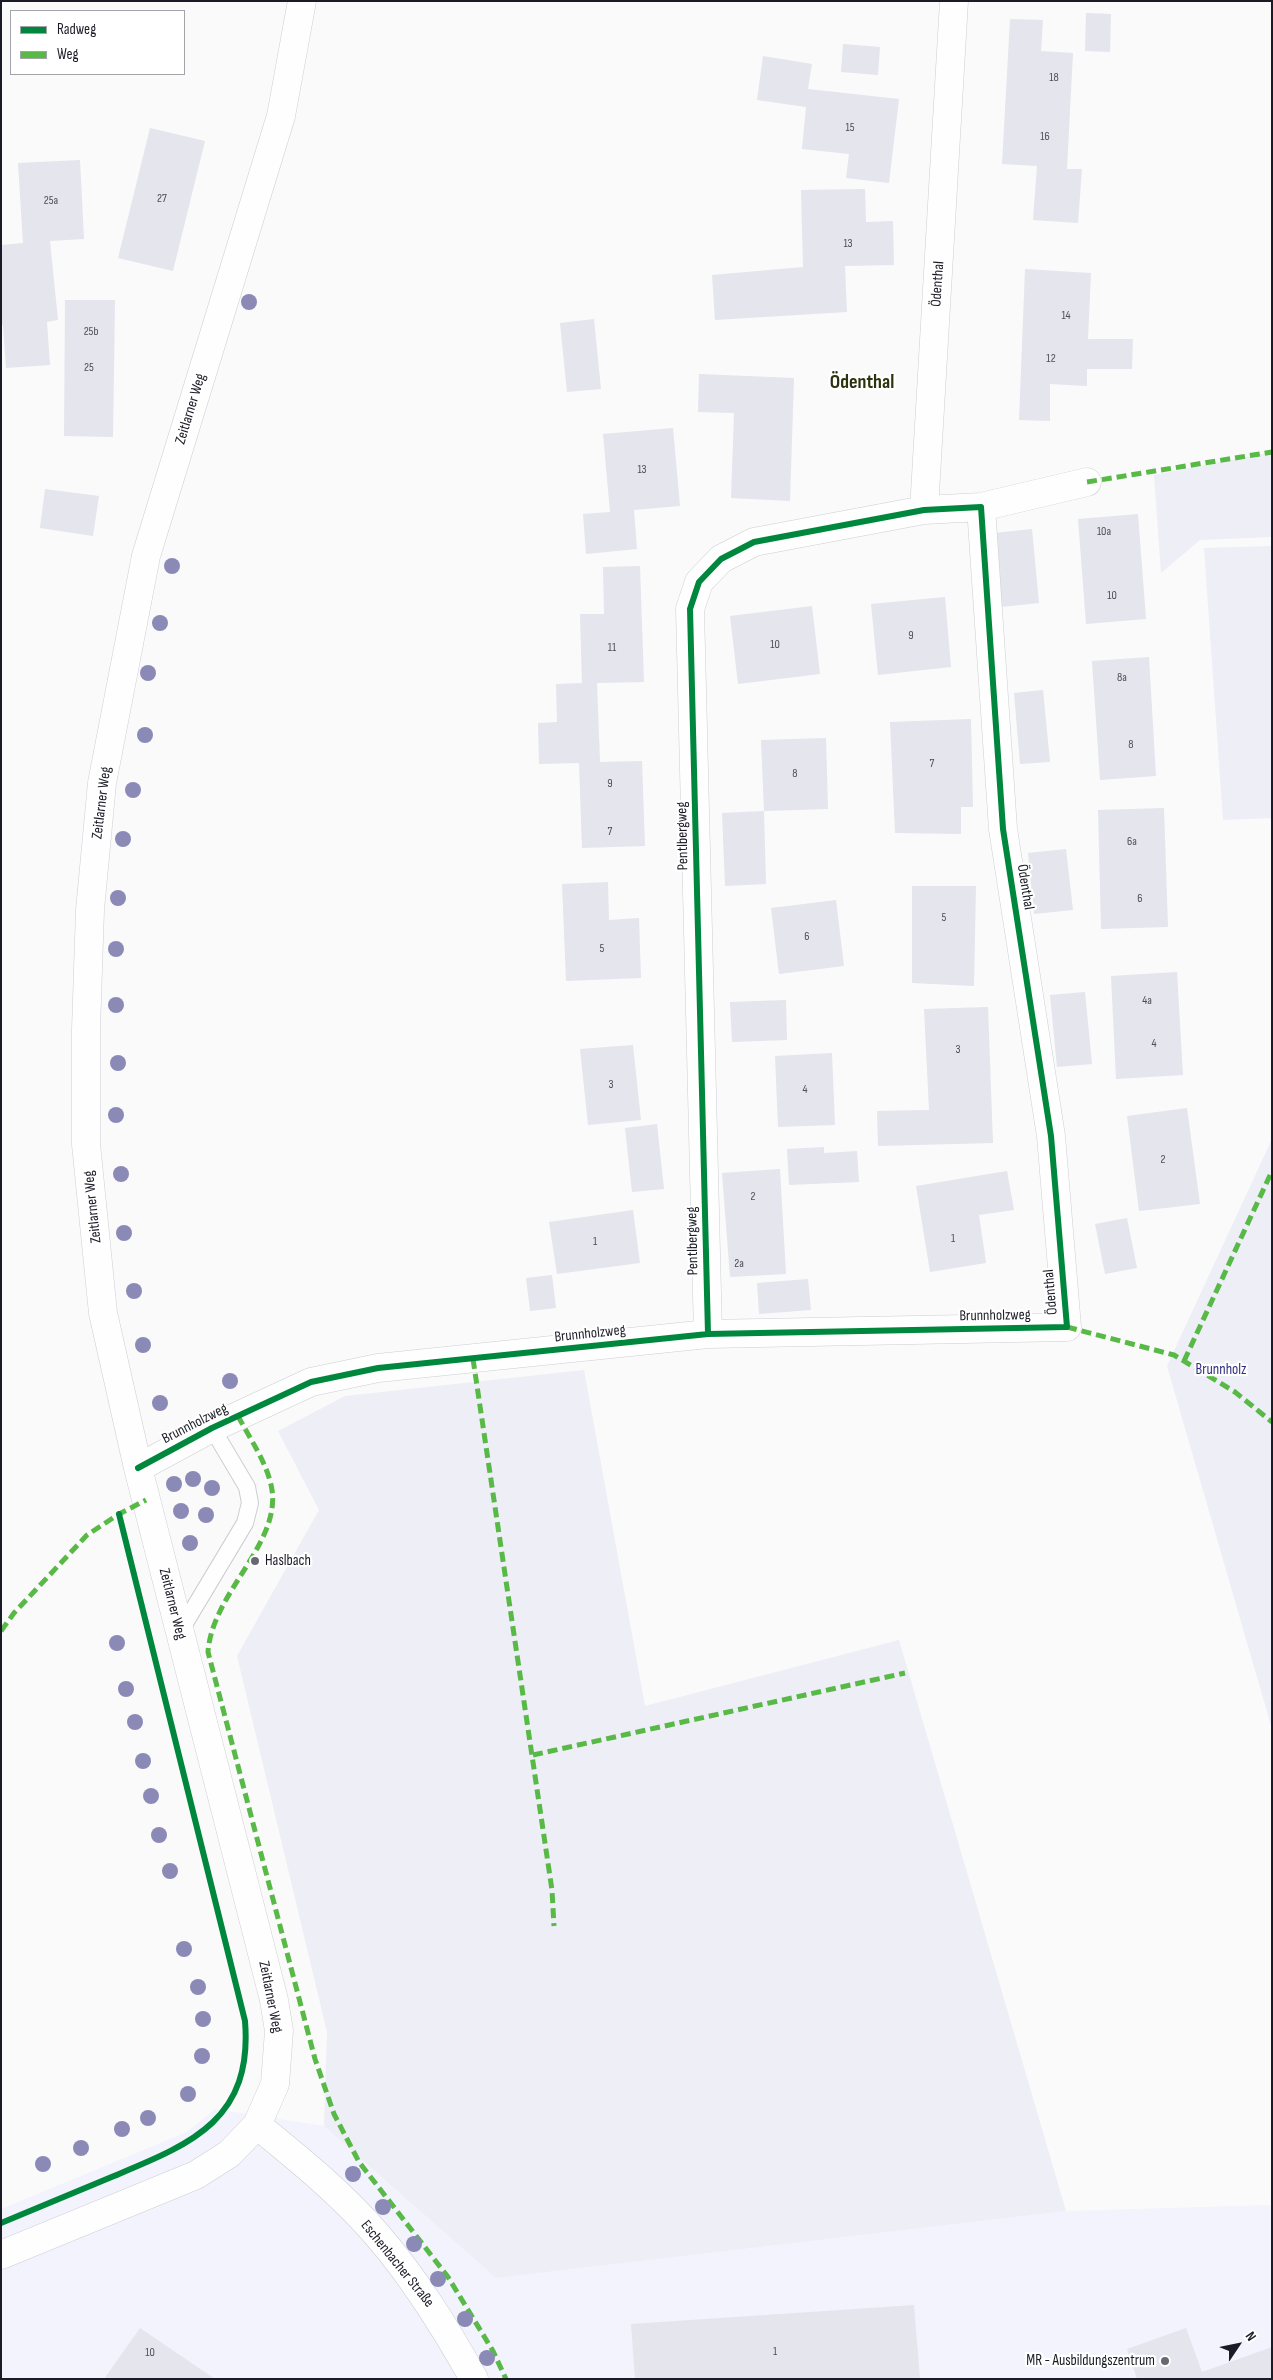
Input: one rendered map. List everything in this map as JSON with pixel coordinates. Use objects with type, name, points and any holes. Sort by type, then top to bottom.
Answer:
[{"type":"street","name":"Zeitlarner Weg","points":[[1,2255],[196,2175],[229,2154],[257,2125],[275,2084],[279,2031],[274,2000],[179,1633],[138,1468],[103,1313],[86,1144],[86,1029],[90,910],[102,783],[146,556],[281,116],[302,1]]},
{"type":"street","name":"Ödenthal","points":[[924,510],[954,1]]},
{"type":"street","points":[[924,510],[981,507],[1087,482]]},
{"type":"street","name":"Ödenthal","points":[[981,507],[1003,829],[1051,1136],[1066,1327]]},
{"type":"street","name":"Pentlbergweg","points":[[708,1334],[690,609],[699,582],[720,559],[754,542],[924,510]]},
{"type":"street","name":"Brunnholzweg","points":[[138,1468],[212,1428],[311,1382],[378,1368],[708,1334],[1066,1327]]},
{"type":"street","name":"Eschenbacher Straße","points":[[257,2125],[319,2175],[378,2236],[440,2318],[474,2379]]},
{"type":"lane","points":[[179,1633],[245,1522],[250,1503],[247,1487],[212,1428]]},
{"type":"shaded area","points":[[215,2109],[324,2126],[496,2278],[1066,2211],[1272,2205],[1272,2379],[1,2379],[1,2209],[187,2132]]},
{"type":"green space","points":[[1272,452],[1272,537],[1200,540],[1161,573],[1154,475]]},
{"type":"green space","points":[[1272,546],[1272,818],[1223,820],[1204,548]]},
{"type":"green space","name":"Brunnholz","points":[[1272,1139],[1272,1729],[1167,1366]]},
{"type":"green space","points":[[584,1370],[645,1706],[899,1640],[1066,2211],[496,2278],[324,2126],[327,2032],[237,1656],[319,1510],[278,1431],[345,1396]]},
{"type":"building","points":[[1086,13],[1111,14],[1110,52],[1085,51]]},
{"type":"building","points":[[1010,19],[1043,20],[1041,51],[1073,53],[1067,169],[1082,169],[1078,223],[1033,220],[1037,166],[1002,164]]},
{"type":"building","points":[[843,44],[880,47],[878,75],[841,72]]},
{"type":"building","points":[[763,56],[812,64],[808,89],[899,99],[889,183],[846,178],[849,154],[802,149],[806,107],[757,100]]},
{"type":"building","points":[[150,128],[205,141],[173,271],[118,258]]},
{"type":"building","points":[[80,160],[84,239],[50,241],[58,320],[47,322],[50,365],[6,368],[3,325],[1,325],[1,245],[23,243],[18,163]]},
{"type":"building","points":[[865,189],[866,222],[893,221],[894,265],[845,266],[847,312],[715,320],[712,275],[803,267],[801,190]]},
{"type":"building","points":[[1025,269],[1091,273],[1088,339],[1133,339],[1132,369],[1087,369],[1087,386],[1050,384],[1050,421],[1019,420]]},
{"type":"building","points":[[65,300],[115,300],[113,437],[64,436]]},
{"type":"building","points":[[594,319],[601,389],[567,392],[560,323]]},
{"type":"building","points":[[699,374],[794,378],[790,501],[731,498],[734,413],[698,412]]},
{"type":"building","points":[[673,428],[680,506],[634,510],[637,549],[586,554],[583,514],[610,512],[603,434]]},
{"type":"building","points":[[45,489],[99,496],[93,536],[40,528]]},
{"type":"building","points":[[1138,514],[1146,619],[1086,624],[1078,519]]},
{"type":"building","points":[[1032,529],[1039,603],[1001,607],[994,533]]},
{"type":"building","points":[[640,566],[644,682],[597,683],[600,762],[642,761],[645,846],[582,848],[579,763],[539,764],[538,723],[557,722],[556,684],[582,683],[580,614],[604,614],[603,567]]},
{"type":"building","points":[[945,597],[951,667],[878,675],[871,604]]},
{"type":"building","points":[[812,606],[820,674],[738,684],[730,616]]},
{"type":"building","points":[[1149,657],[1156,776],[1100,780],[1092,661]]},
{"type":"building","points":[[1043,690],[1050,762],[1020,764],[1014,693]]},
{"type":"building","points":[[971,719],[973,807],[961,807],[961,834],[895,833],[890,722]]},
{"type":"building","points":[[826,738],[828,809],[764,811],[761,740]]},
{"type":"building","points":[[1164,808],[1168,927],[1101,929],[1098,810]]},
{"type":"building","points":[[764,811],[766,884],[725,886],[722,813]]},
{"type":"building","points":[[1066,849],[1073,910],[1034,914],[1028,853]]},
{"type":"building","points":[[608,882],[609,920],[639,918],[641,978],[566,981],[562,884]]},
{"type":"building","points":[[912,886],[976,886],[974,986],[912,983]]},
{"type":"building","points":[[836,900],[844,966],[779,974],[771,908]]},
{"type":"building","points":[[1177,972],[1183,1075],[1116,1079],[1111,976]]},
{"type":"building","points":[[1085,992],[1092,1064],[1057,1067],[1050,995]]},
{"type":"building","points":[[786,1000],[787,1040],[732,1042],[730,1002]]},
{"type":"building","points":[[988,1007],[993,1143],[878,1146],[877,1111],[929,1110],[924,1009]]},
{"type":"building","points":[[633,1045],[641,1120],[588,1125],[580,1049]]},
{"type":"building","points":[[832,1053],[835,1125],[778,1127],[775,1056]]},
{"type":"building","points":[[1187,1108],[1200,1204],[1139,1211],[1127,1116]]},
{"type":"building","points":[[657,1124],[664,1189],[632,1192],[625,1128]]},
{"type":"building","points":[[824,1147],[824,1153],[857,1151],[859,1182],[789,1185],[787,1149]]},
{"type":"building","points":[[780,1169],[786,1274],[730,1277],[722,1173]]},
{"type":"building","points":[[1007,1171],[1014,1210],[979,1215],[986,1263],[930,1272],[916,1186]]},
{"type":"building","points":[[633,1210],[640,1263],[557,1274],[549,1222]]},
{"type":"building","points":[[1127,1218],[1137,1268],[1105,1274],[1095,1224]]},
{"type":"building","points":[[552,1275],[556,1308],[530,1311],[526,1278]]},
{"type":"building","points":[[808,1279],[811,1310],[759,1314],[757,1283]]},
{"type":"building","points":[[914,2305],[920,2379],[635,2379],[631,2324]]},
{"type":"building","points":[[140,2328],[215,2379],[104,2379]]},
{"type":"building","name":"MR - Ausbildungszentrum","points":[[1186,2328],[1202,2372],[1272,2347],[1272,2379],[1137,2379],[1127,2349]]},
{"type":"marked path","points":[[1087,482],[1272,452]]},
{"type":"marked path","points":[[1184,1361],[1272,1171]]},
{"type":"marked path","points":[[1067,1327],[1174,1355],[1235,1392],[1272,1422]]},
{"type":"marked path","points":[[473,1359],[552,1890],[554,1926]]},
{"type":"marked path","points":[[238,1416],[267,1471],[272,1490],[272,1510],[266,1530],[256,1550],[221,1610],[212,1630],[208,1652],[315,2059],[334,2114],[359,2162],[448,2277],[493,2351],[506,2379]]},
{"type":"marked path","points":[[1,1631],[14,1613],[87,1535],[119,1514],[146,1500]]},
{"type":"marked path","points":[[533,1755],[905,1673]]},
{"type":"cycle path","points":[[138,1468],[212,1428],[311,1382],[378,1368],[708,1334],[1067,1327],[1051,1136],[1003,829],[981,507],[924,510],[754,542],[721,559],[699,582],[690,609],[708,1334]]},
{"type":"cycle path","points":[[1,2223],[142,2164],[191,2139],[211,2124],[227,2105],[239,2082],[245,2055],[245,2021],[119,1514]]},
{"type":"place","name":"Haslbach","points":[[255,1561]]},
{"type":"place","name":"MR - Ausbildungszentrum","points":[[1165,2361]]},
{"type":"district","name":"Ödenthal","points":[[862,383]]}]
